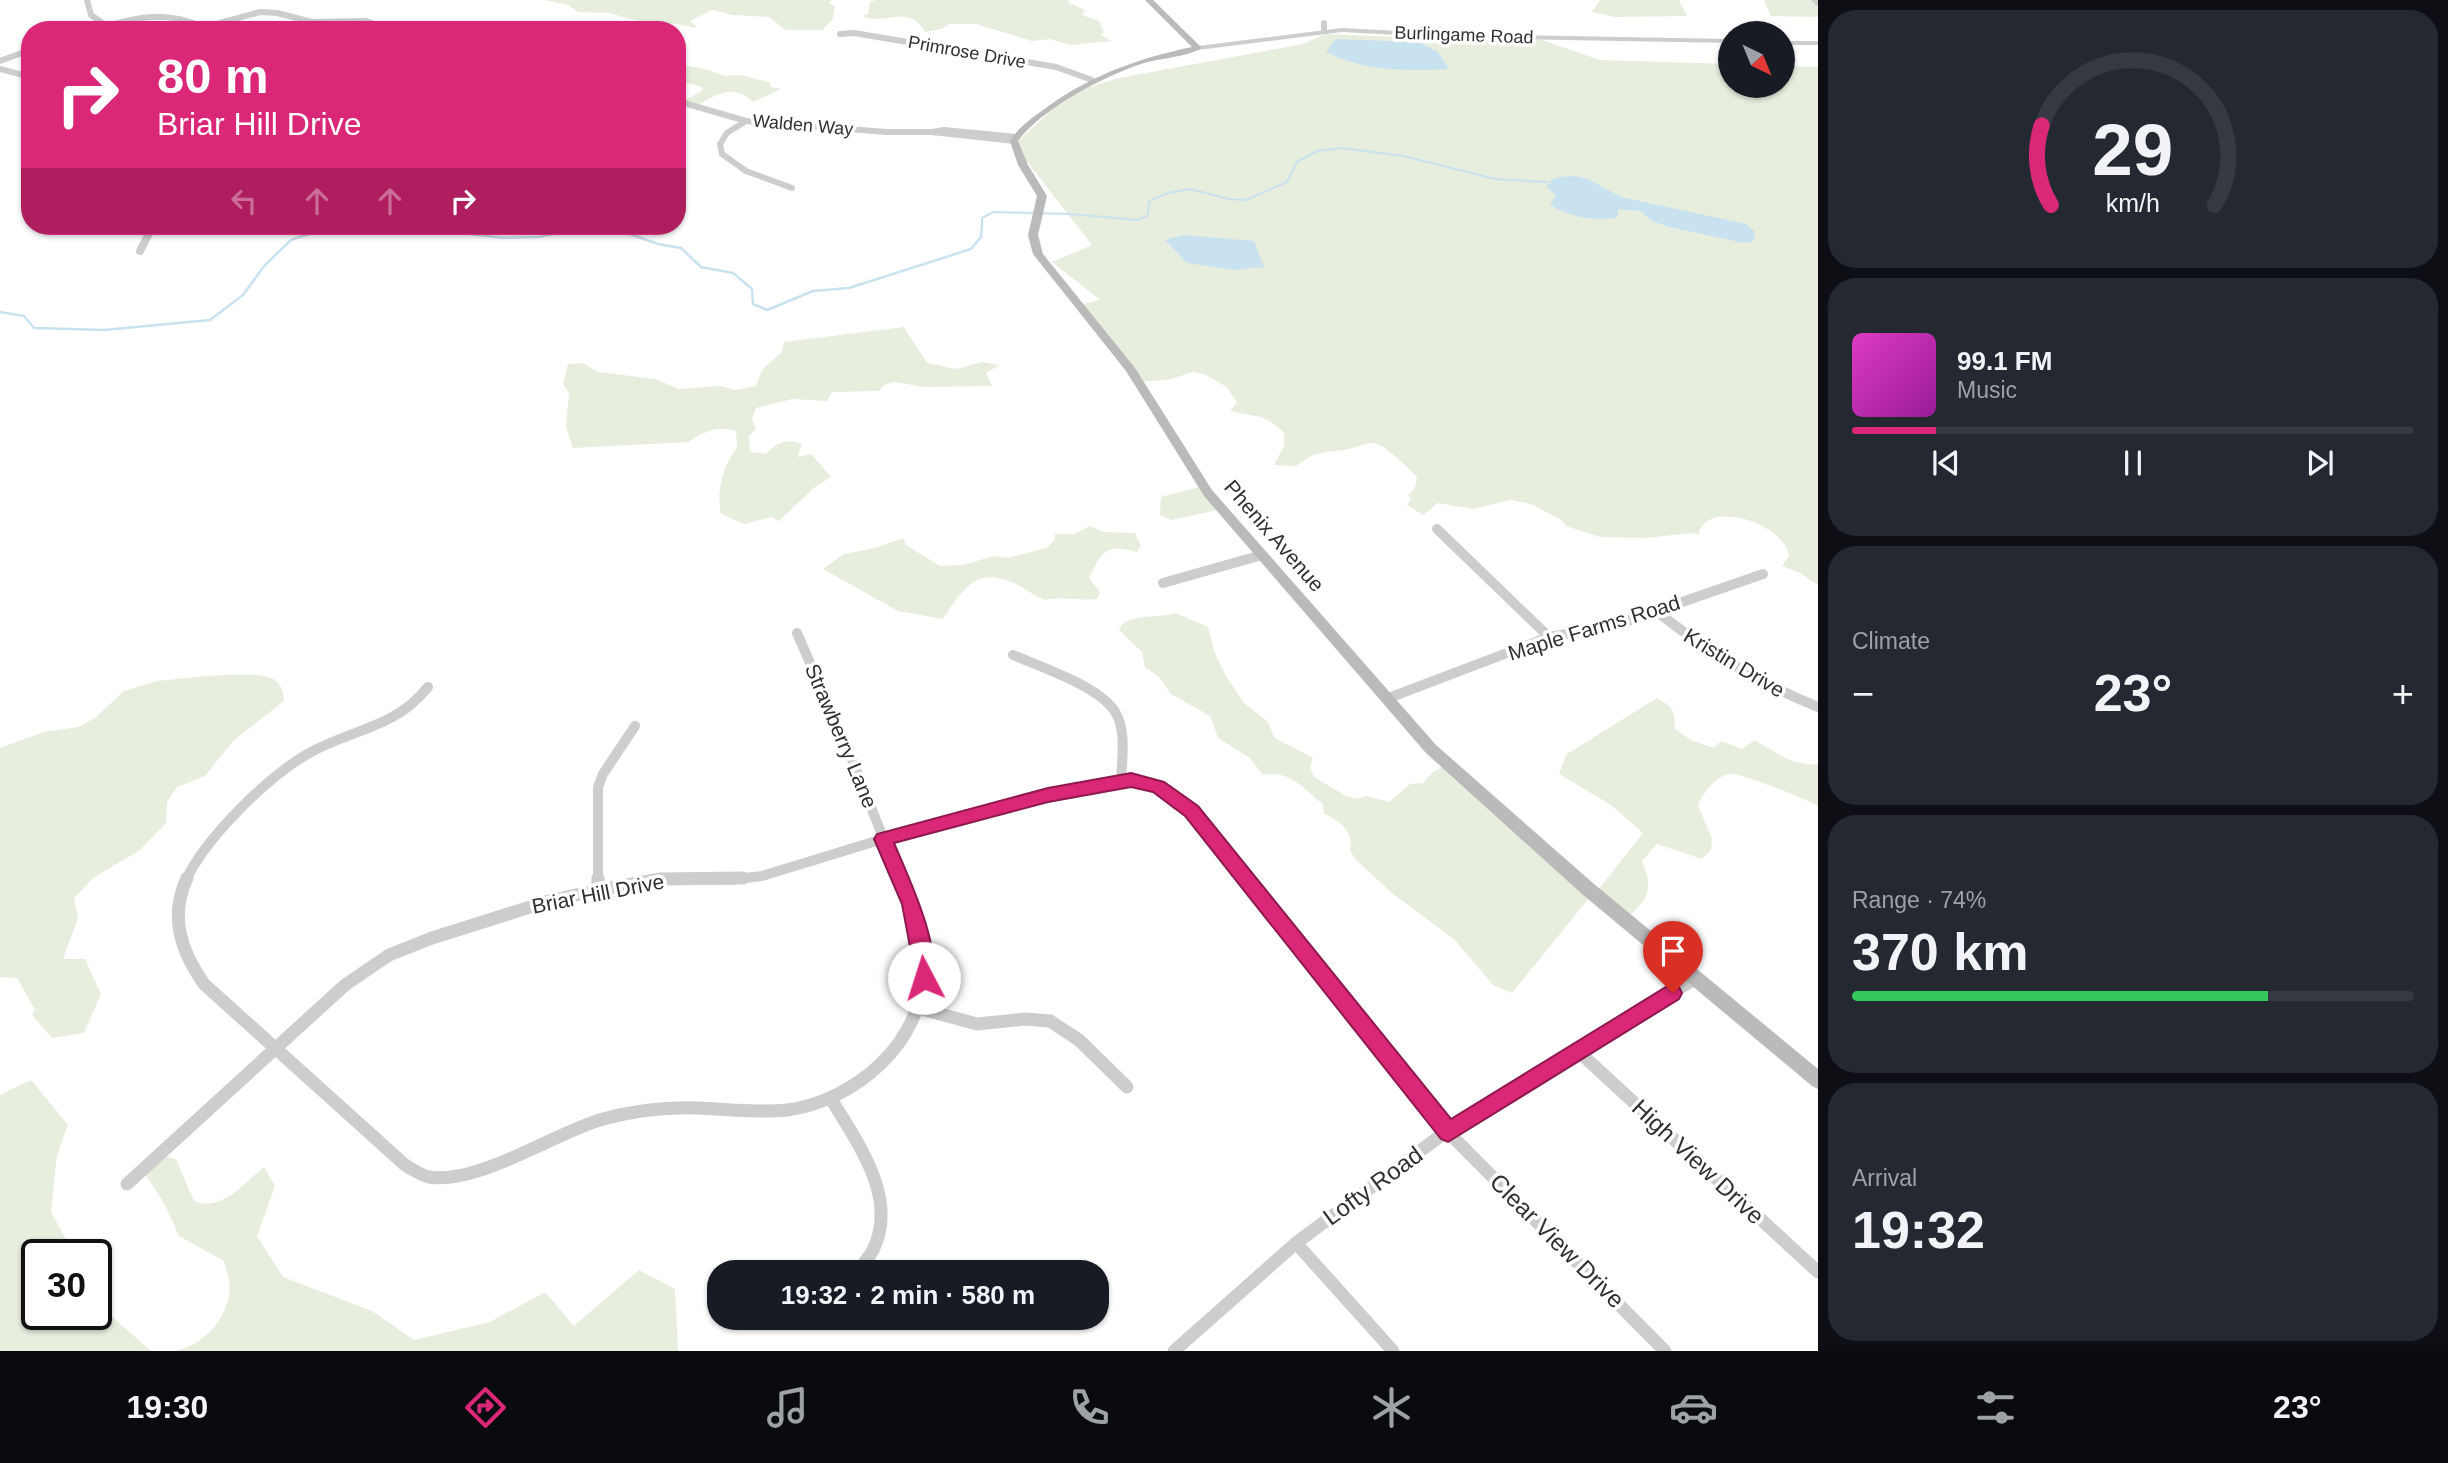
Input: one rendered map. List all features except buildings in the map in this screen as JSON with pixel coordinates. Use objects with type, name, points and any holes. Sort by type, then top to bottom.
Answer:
[{"type":"main road","points":[[1149,0],[1198,48]]},
{"type":"main road","points":[[1015,139],[1027,124],[1092,80],[1130,63],[1198,48]]},
{"type":"main road","name":"Phenix Avenue","points":[[1015,139],[1023,165],[1041,193],[1033,235],[1038,254],[1131,370],[1208,493],[1432,749],[1588,889],[1818,1080]]},
{"type":"street","points":[[87,0],[91,15],[100,21]]},
{"type":"street","points":[[224,21],[269,12],[308,21]]},
{"type":"street","points":[[130,21],[161,14],[177,15],[190,21]]},
{"type":"street","name":"Burlingame Road","points":[[1198,48],[1324,27],[1718,41]]},
{"type":"street","name":"Primrose Drive","points":[[840,34],[854,33],[1056,67],[1092,80]]},
{"type":"street","points":[[1796,43],[1818,44]]},
{"type":"street","points":[[0,61],[21,53]]},
{"type":"street","points":[[0,69],[21,76]]},
{"type":"street","name":"Walden Way","points":[[686,104],[746,121],[1015,139]]},
{"type":"street","points":[[746,121],[726,132],[721,139],[726,160],[748,172],[792,188]]},
{"type":"street","points":[[140,251],[148,235]]},
{"type":"street","points":[[1437,529],[1549,637]]},
{"type":"street","points":[[1163,583],[1262,555]]},
{"type":"street","name":"Maple Farms Road","points":[[1386,699],[1549,637],[1610,627],[1763,574]]},
{"type":"street","name":"Kristin Drive","points":[[1655,610],[1733,667],[1779,692],[1818,707]]},
{"type":"street","name":"Strawberry Lane","points":[[797,633],[853,756],[883,839],[911,904],[921,946],[924,978],[918,1008]]},
{"type":"street","points":[[1013,655],[1078,685],[1113,709],[1119,730],[1121,780]]},
{"type":"street","points":[[428,687],[414,705],[394,719],[303,758],[213,836],[195,859],[183,883],[178,917],[185,954],[204,984],[270,1041],[273,1049],[405,1165],[426,1176],[441,1177],[472,1172],[562,1132],[635,1112],[694,1108],[764,1111],[795,1109],[831,1099],[881,1064],[895,1048],[918,1008],[952,1020],[975,1024],[1021,1019],[1051,1022],[1076,1039],[1127,1087]]},
{"type":"street","points":[[598,890],[598,787],[603,774],[635,726]]},
{"type":"street","name":"Briar Hill Drive","points":[[127,1184],[345,985],[389,956],[490,919],[549,901],[661,879],[750,878],[1048,795],[1121,780],[1158,786],[1192,811],[1448,1132]]},
{"type":"street","name":"Lofty Road","points":[[1174,1351],[1296,1243],[1448,1132],[1696,978]]},
{"type":"street","name":"High View Drive","points":[[1579,1052],[1818,1272]]},
{"type":"street","points":[[831,1099],[855,1139],[879,1188],[883,1220],[876,1242],[865,1260]]},
{"type":"street","name":"Clear View Drive","points":[[1448,1132],[1665,1351]]},
{"type":"street","points":[[1296,1243],[1393,1351]]},
{"type":"green space","points":[[544,0],[831,0],[829,3],[835,7],[833,19],[825,30],[786,30],[769,17],[733,15],[712,10],[690,21],[696,28],[686,26],[686,21],[639,21],[609,13],[578,12],[568,5]]},
{"type":"green space","points":[[1068,0],[1085,10],[1082,15],[1099,21],[1104,32],[1101,35],[1112,41],[1070,45],[1050,39],[1032,41],[976,24],[950,24],[925,32],[911,18],[871,19],[862,16],[868,14],[870,2]]},
{"type":"green space","points":[[1600,0],[1679,0],[1687,16],[1615,17],[1592,12]]},
{"type":"green space","points":[[1764,0],[1818,0],[1818,17],[1771,16]]},
{"type":"green space","points":[[1325,34],[1539,39],[1600,60],[1718,64],[1718,98],[1796,98],[1796,66],[1818,67],[1818,585],[1800,573],[1782,566],[1789,556],[1784,544],[1760,525],[1744,519],[1715,518],[1704,524],[1699,535],[1691,533],[1646,538],[1600,537],[1566,526],[1560,519],[1531,504],[1511,500],[1473,509],[1438,503],[1423,515],[1407,505],[1411,499],[1408,495],[1415,488],[1417,477],[1393,454],[1379,445],[1369,443],[1317,454],[1296,466],[1274,465],[1284,446],[1284,433],[1265,419],[1230,411],[1237,403],[1227,387],[1204,374],[1193,372],[1171,379],[1140,382],[1079,305],[1100,300],[1052,262],[1092,245],[1014,145],[1056,106],[1083,89],[1119,78],[1303,44]]},
{"type":"green space","points":[[686,66],[724,76],[740,75],[769,82],[771,87],[781,89],[753,102],[746,96],[732,92],[710,98],[696,106],[686,102],[703,90],[702,87],[686,83]]},
{"type":"green space","points":[[904,327],[927,363],[956,369],[982,362],[999,365],[986,373],[992,386],[926,387],[893,382],[884,385],[879,391],[832,392],[827,401],[792,399],[756,408],[752,419],[756,429],[749,436],[750,452],[766,454],[782,442],[797,442],[802,444],[797,457],[811,454],[831,477],[815,487],[779,521],[772,517],[745,524],[721,514],[720,488],[728,462],[737,448],[736,431],[711,430],[689,442],[573,448],[566,427],[569,393],[563,384],[568,364],[583,363],[598,372],[655,379],[679,389],[720,386],[735,390],[756,386],[762,370],[782,352],[784,342]]},
{"type":"green space","points":[[1203,486],[1222,509],[1171,520],[1160,515],[1161,497]]},
{"type":"green space","points":[[1090,526],[1104,532],[1135,533],[1141,546],[1137,552],[1118,548],[1102,556],[1089,578],[1100,592],[1097,599],[1045,600],[1016,584],[991,577],[972,583],[964,590],[943,619],[898,611],[823,569],[844,554],[875,548],[903,538],[906,545],[940,566],[963,565],[994,556],[1008,558],[1046,548],[1055,540],[1055,534],[1074,534]]},
{"type":"green space","points":[[1176,613],[1208,627],[1214,651],[1244,703],[1267,721],[1275,738],[1313,758],[1310,768],[1314,777],[1346,796],[1357,799],[1366,796],[1389,802],[1410,784],[1423,783],[1434,771],[1446,765],[1593,893],[1512,993],[1493,985],[1455,940],[1392,893],[1357,861],[1350,851],[1348,833],[1336,820],[1324,814],[1323,804],[1289,778],[1273,774],[1263,775],[1250,758],[1218,738],[1210,716],[1171,694],[1160,678],[1145,667],[1142,652],[1119,630],[1122,624],[1128,621]]},
{"type":"green space","points":[[205,676],[269,677],[279,684],[284,701],[233,741],[205,776],[177,787],[167,802],[166,823],[140,850],[93,878],[74,898],[78,918],[63,959],[85,959],[101,994],[84,1033],[52,1038],[32,1015],[35,1010],[17,978],[0,977],[0,748],[44,732],[78,727],[95,718],[124,691],[157,681]]},
{"type":"green space","points":[[1657,698],[1672,710],[1674,728],[1691,740],[1714,748],[1721,741],[1742,749],[1755,740],[1793,761],[1818,764],[1818,806],[1746,777],[1729,774],[1719,778],[1706,791],[1698,805],[1712,839],[1711,850],[1702,859],[1657,844],[1642,861],[1648,878],[1648,892],[1629,916],[1595,894],[1643,833],[1611,805],[1559,774],[1567,754]]},
{"type":"green space","points":[[31,1080],[68,1125],[57,1155],[51,1212],[66,1239],[21,1239],[21,1330],[112,1330],[112,1317],[151,1351],[0,1351],[0,1095]]},
{"type":"green space","points":[[161,1156],[176,1159],[194,1201],[204,1204],[214,1203],[232,1195],[264,1167],[275,1186],[257,1236],[283,1277],[372,1311],[414,1340],[490,1322],[545,1292],[574,1326],[639,1270],[675,1289],[678,1351],[175,1351],[196,1343],[213,1329],[225,1310],[230,1285],[224,1261],[179,1236],[165,1205],[144,1172]]},
{"type":"water","points":[[1335,39],[1418,42],[1437,51],[1449,69],[1402,70],[1371,67],[1326,52]]},
{"type":"water","points":[[1575,176],[1588,179],[1621,197],[1746,224],[1755,232],[1753,241],[1744,243],[1669,227],[1652,221],[1640,211],[1618,209],[1618,217],[1601,219],[1564,212],[1550,204],[1556,196],[1547,187],[1551,180]]},
{"type":"water","points":[[1183,235],[1254,241],[1264,267],[1233,270],[1187,263],[1165,240]]},
{"type":"waterway","points":[[982,223],[982,218],[993,212],[1071,214],[1138,220],[1148,215],[1149,201],[1168,193],[1190,189],[1229,199],[1246,200],[1287,182],[1297,162],[1317,151],[1342,148],[1403,156],[1495,179],[1547,182]]},
{"type":"waterway","points":[[632,235],[681,248],[701,267],[733,273],[752,289],[753,304],[767,310],[813,291],[849,288],[971,249],[981,237],[982,223]]},
{"type":"waterway","points":[[0,312],[24,316],[34,328],[104,330],[210,320],[243,295],[264,266],[291,240],[306,235]]},
{"type":"waterway","points":[[478,235],[503,238],[548,235]]},
{"type":"route","points":[[924,978],[915,917],[883,839],[1048,795],[1091,785],[1131,780],[1158,786],[1192,811],[1448,1132],[1673,993]]}]
